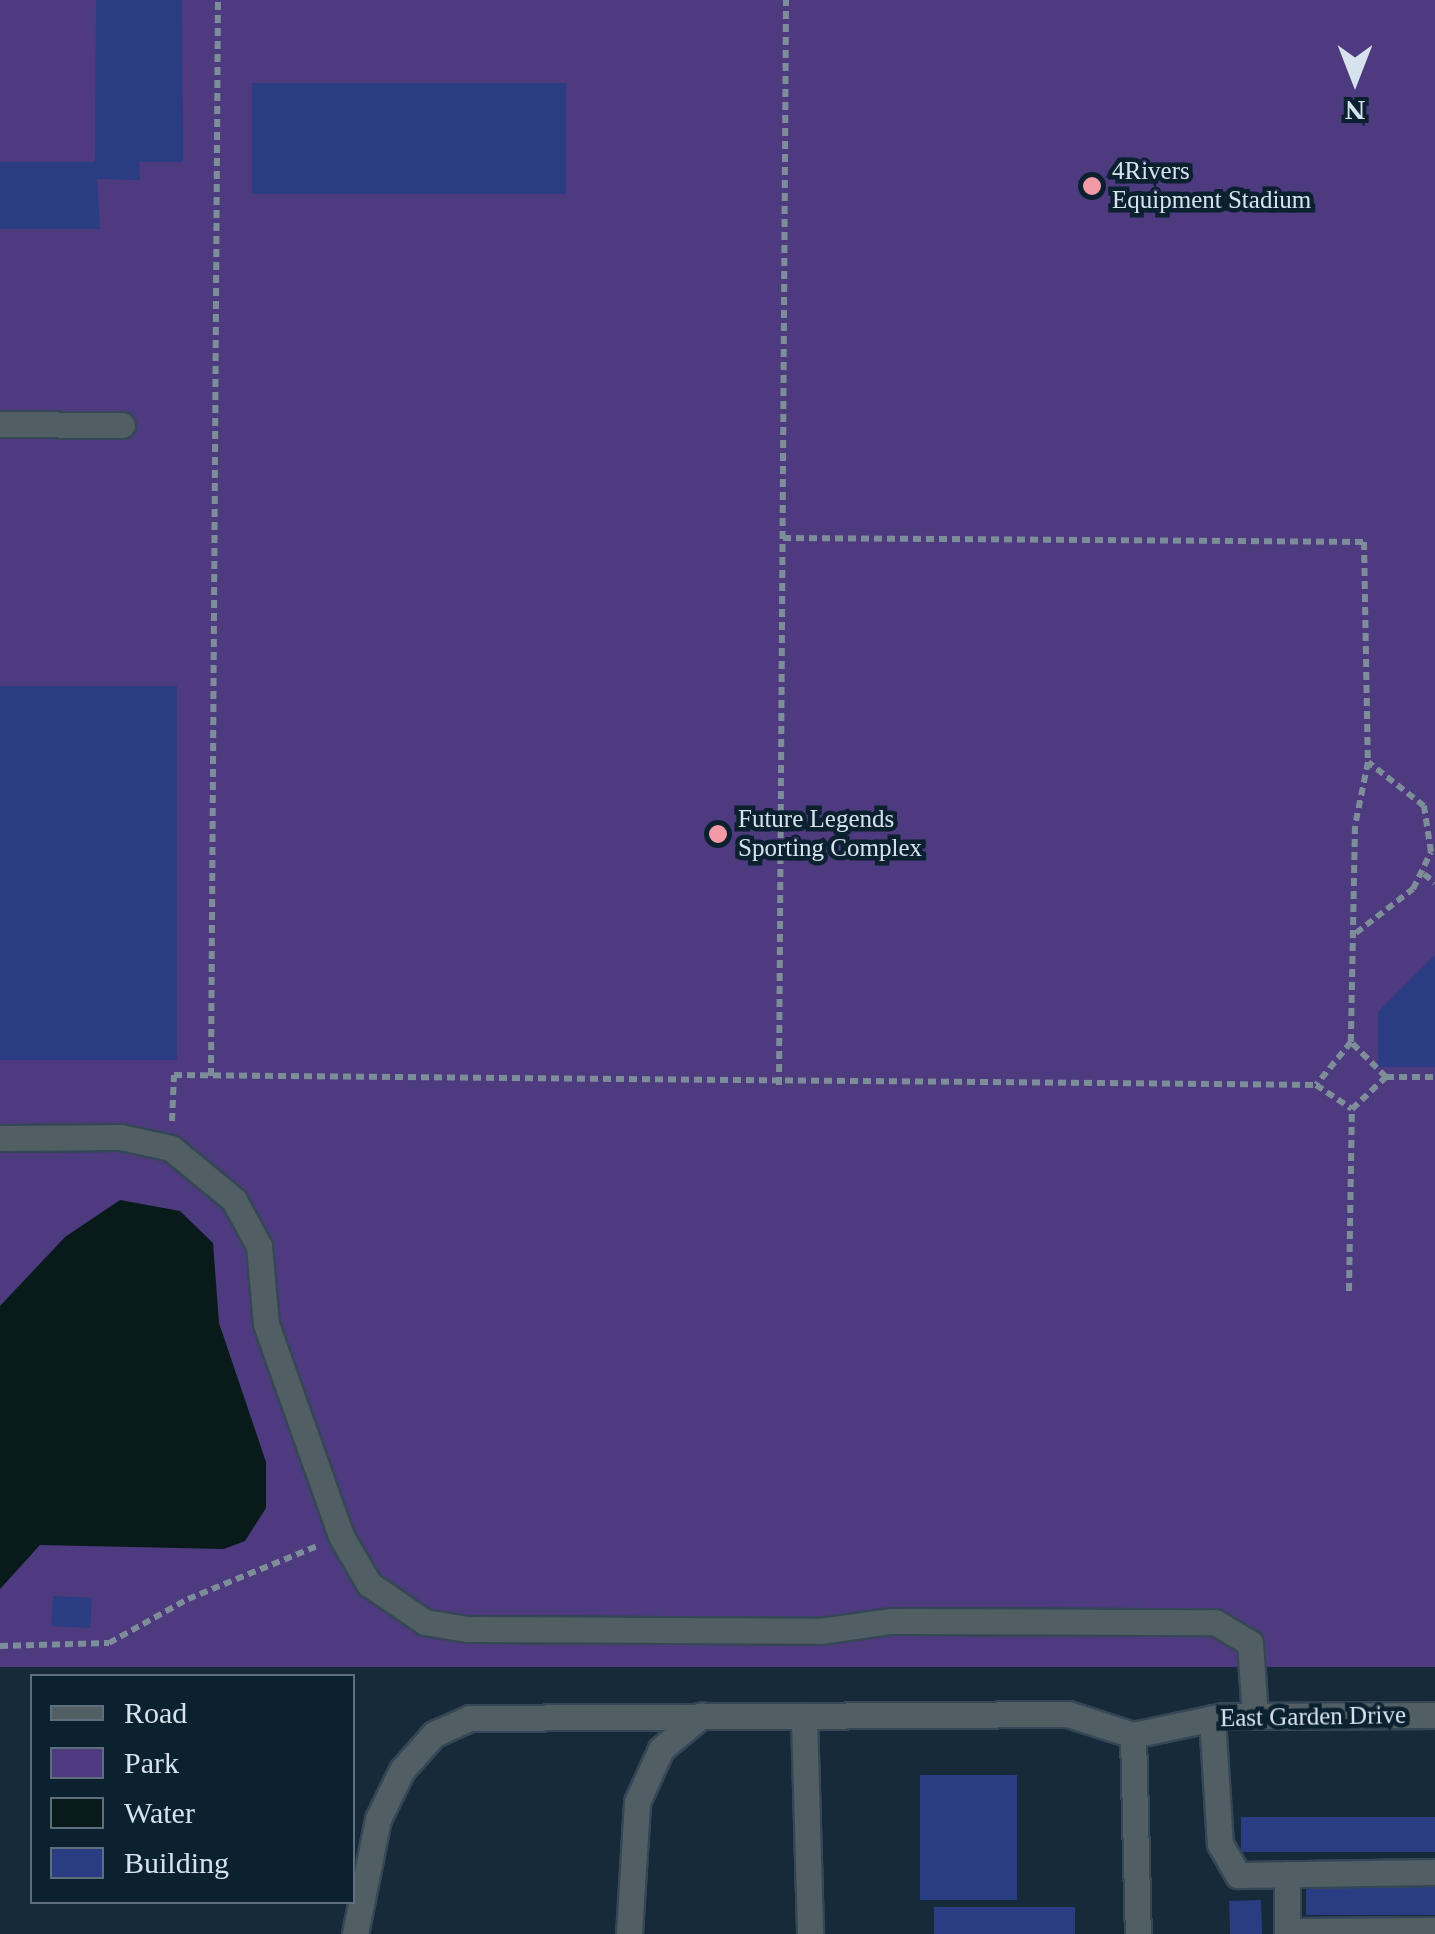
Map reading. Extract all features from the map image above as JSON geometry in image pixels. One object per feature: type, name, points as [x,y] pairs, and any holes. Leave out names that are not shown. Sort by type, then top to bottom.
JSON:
[{"type":"street","points":[[0,424],[122,425]]},
{"type":"street","points":[[0,1138],[121,1137],[171,1148],[211,1176],[251,1222],[266,1324],[341,1536],[369,1584],[396,1606],[467,1630],[1215,1622],[1250,1642],[1255,1716]]},
{"type":"street","points":[[355,1934],[378,1819],[402,1770],[434,1734],[512,1712],[1068,1714],[1133,1735],[1138,1934]]},
{"type":"street","points":[[630,1934],[637,1802],[661,1749],[702,1714]]},
{"type":"street","name":"East Garden Drive","points":[[1133,1735],[1212,1718],[1435,1715]]},
{"type":"street","points":[[804,1716],[810,1934]]},
{"type":"street","points":[[1212,1718],[1220,1844],[1238,1875],[1435,1872]]},
{"type":"street","points":[[1287,1874],[1287,1932],[1435,1930]]},
{"type":"path","points":[[211,1076],[218,0]]},
{"type":"path","points":[[779,1085],[786,0]]},
{"type":"path","points":[[782,538],[1364,542],[1368,762],[1355,826],[1352,1042],[1316,1085]]},
{"type":"path","points":[[1355,933],[1424,874],[1432,829],[1424,806],[1368,762]]},
{"type":"path","points":[[1424,874],[1435,883]]},
{"type":"path","points":[[1352,1042],[1386,1076]]},
{"type":"path","points":[[171,1148],[174,1075],[779,1085],[1316,1085],[1352,1109]]},
{"type":"path","points":[[1348,1291],[1352,1109],[1386,1076],[1435,1076]]},
{"type":"path","points":[[0,1646],[110,1643],[188,1599],[341,1536]]},
{"type":"green space","name":"Future Legends Sporting Complex","points":[[0,0],[1435,0],[1435,1667],[0,1667]]},
{"type":"water","points":[[120,1200],[180,1211],[213,1243],[219,1323],[266,1462],[266,1508],[245,1541],[224,1549],[40,1545],[0,1589],[0,1306],[65,1237]]},
{"type":"building","points":[[96,0],[182,0],[183,162],[139,162],[140,180],[97,179],[100,229],[0,229],[0,162],[95,162]]},
{"type":"building","points":[[252,83],[566,83],[566,194],[252,194]]},
{"type":"building","points":[[0,686],[177,686],[177,1060],[0,1060]]},
{"type":"building","points":[[1435,955],[1435,1067],[1378,1067],[1378,1012]]},
{"type":"building","points":[[53,1596],[92,1598],[90,1628],[51,1626]]},
{"type":"building","points":[[920,1775],[1017,1775],[1017,1900],[920,1900]]},
{"type":"building","points":[[1241,1817],[1435,1817],[1435,1852],[1241,1852]]},
{"type":"building","points":[[1306,1884],[1435,1884],[1435,1915],[1306,1915]]},
{"type":"building","points":[[1261,1900],[1262,1934],[1230,1934],[1229,1901]]},
{"type":"building","points":[[934,1907],[1075,1907],[1075,1934],[934,1934]]},
{"type":"place","name":"4Rivers Equipment Stadium","points":[[1092,186]]},
{"type":"place","name":"Future Legends Sporting Complex","points":[[718,834]]}]
